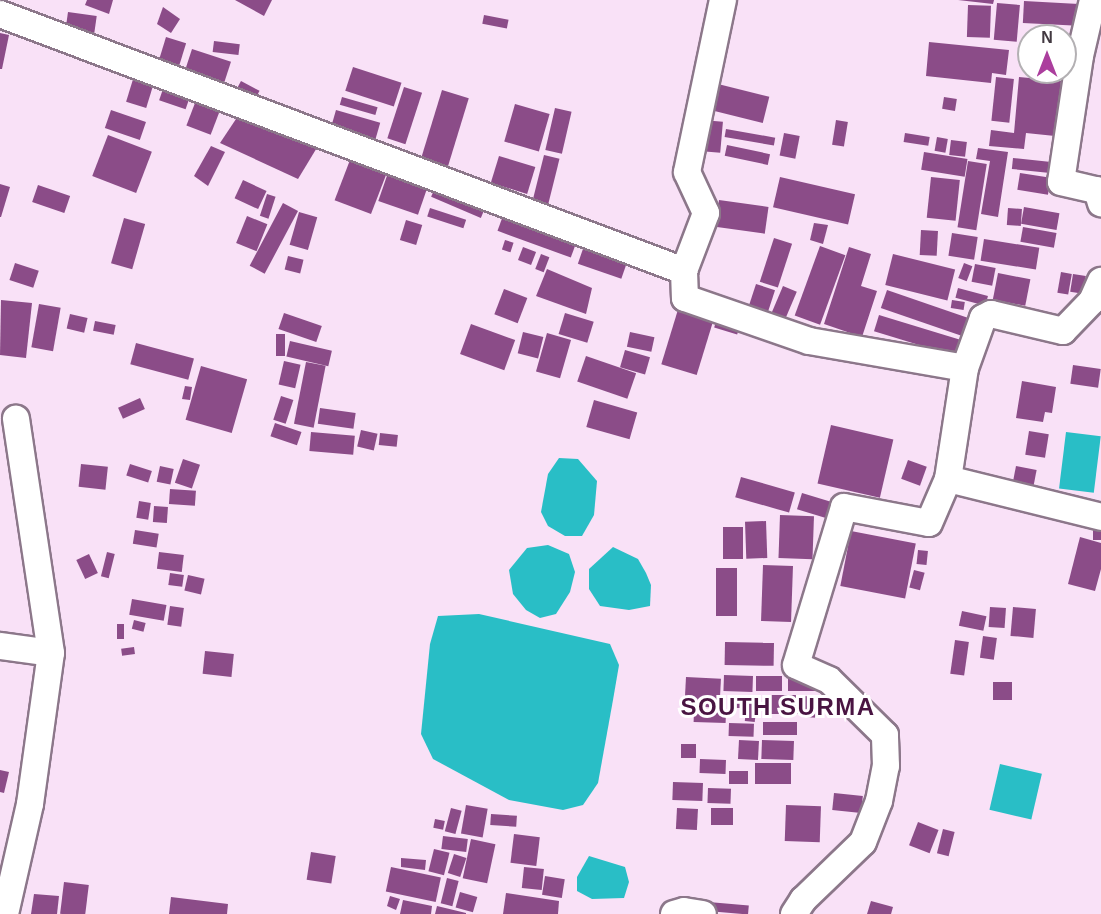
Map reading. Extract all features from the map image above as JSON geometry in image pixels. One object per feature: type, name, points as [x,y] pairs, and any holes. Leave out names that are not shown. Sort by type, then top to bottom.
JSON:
[{"type":"street","points":[[723,0],[687,172],[706,213],[684,271],[685,298],[809,341],[965,368]]},
{"type":"street","points":[[1093,0],[1080,56],[1061,182],[1097,190],[1101,203]]},
{"type":"street","points":[[0,14],[684,271]]},
{"type":"street","points":[[794,914],[802,900],[863,842],[879,801],[886,766],[885,735],[829,680],[796,665],[844,507],[929,523],[948,479],[965,368],[986,315],[1063,331],[1092,302],[1101,281]]},
{"type":"street","points":[[5,914],[30,804],[51,653],[16,418]]},
{"type":"street","points":[[948,479],[1101,517]]},
{"type":"street","points":[[0,646],[51,653]]},
{"type":"street","points":[[674,914],[684,911],[704,914]]},
{"type":"water","points":[[1066,432],[1101,436],[1094,493],[1059,489]]},
{"type":"water","points":[[559,458],[578,459],[597,481],[594,515],[582,536],[565,536],[548,526],[541,512],[548,474]]},
{"type":"water","points":[[548,545],[569,554],[575,572],[570,592],[556,614],[540,618],[526,610],[513,594],[509,570],[527,548]]},
{"type":"water","points":[[613,547],[638,559],[651,585],[650,606],[629,610],[600,606],[589,589],[589,569]]},
{"type":"water","points":[[479,614],[610,644],[619,665],[598,783],[583,805],[563,810],[509,800],[433,759],[421,734],[430,644],[438,616]]},
{"type":"water","points":[[1000,764],[1042,774],[1031,819],[989,810]]},
{"type":"water","points":[[589,856],[625,867],[629,882],[624,898],[592,899],[577,891],[577,877]]},
{"type":"building","points":[[87,0],[113,0],[109,14],[85,5]]},
{"type":"building","points":[[235,0],[272,0],[264,16]]},
{"type":"building","points":[[958,0],[994,0],[993,4]]},
{"type":"building","points":[[1024,1],[1079,4],[1078,26],[1077,24],[1023,23]]},
{"type":"building","points":[[997,3],[1020,5],[1017,42],[994,40]]},
{"type":"building","points":[[968,5],[991,6],[990,38],[967,37]]},
{"type":"building","points":[[163,7],[180,19],[171,33],[157,24]]},
{"type":"building","points":[[68,12],[97,16],[94,34],[65,30]]},
{"type":"building","points":[[484,15],[509,20],[507,29],[482,24]]},
{"type":"building","points":[[0,33],[9,35],[2,69],[0,69]]},
{"type":"building","points":[[166,37],[186,43],[177,73],[157,67]]},
{"type":"building","points":[[214,41],[240,44],[238,55],[213,52]]},
{"type":"building","points":[[929,42],[1009,50],[1006,75],[992,73],[991,83],[926,76]]},
{"type":"building","points":[[192,49],[231,62],[222,90],[183,78]]},
{"type":"building","points":[[353,67],[402,83],[394,107],[345,91]]},
{"type":"building","points":[[134,76],[154,82],[146,108],[126,102]]},
{"type":"building","points":[[996,77],[1014,79],[1009,123],[991,121]]},
{"type":"building","points":[[241,81],[260,91],[252,104],[234,94]]},
{"type":"building","points":[[714,83],[769,97],[763,123],[707,109]]},
{"type":"building","points":[[1018,84],[1061,84],[1055,136],[1026,133],[1024,149],[989,146],[991,130],[1014,133]]},
{"type":"building","points":[[164,86],[190,95],[186,109],[159,100]]},
{"type":"building","points":[[404,87],[422,93],[405,144],[387,138]]},
{"type":"building","points":[[442,90],[469,98],[447,170],[420,162]]},
{"type":"building","points":[[342,97],[378,107],[375,115],[340,105]]},
{"type":"building","points":[[944,97],[957,99],[955,111],[942,109]]},
{"type":"building","points":[[195,103],[219,112],[211,135],[186,125]]},
{"type":"building","points":[[515,104],[550,114],[539,151],[504,141]]},
{"type":"building","points":[[555,108],[572,112],[562,154],[545,150]]},
{"type":"building","points":[[111,110],[146,122],[140,140],[105,128]]},
{"type":"building","points":[[336,110],[380,123],[374,146],[329,133]]},
{"type":"building","points":[[240,113],[321,141],[298,179],[220,143]]},
{"type":"building","points":[[702,120],[723,122],[720,153],[699,151]]},
{"type":"building","points":[[836,120],[848,122],[844,147],[832,145]]},
{"type":"building","points":[[726,129],[775,138],[774,146],[725,137]]},
{"type":"building","points":[[784,133],[800,136],[795,159],[780,156]]},
{"type":"building","points":[[905,133],[930,137],[928,146],[904,142]]},
{"type":"building","points":[[108,135],[152,152],[136,193],[92,176]]},
{"type":"building","points":[[937,137],[948,139],[945,153],[935,151]]},
{"type":"building","points":[[951,140],[967,142],[965,157],[949,155]]},
{"type":"building","points":[[727,145],[770,154],[768,165],[725,156]]},
{"type":"building","points":[[211,146],[225,152],[208,186],[194,176]]},
{"type":"building","points":[[978,148],[1008,152],[998,217],[981,214],[990,161],[976,159]]},
{"type":"building","points":[[924,152],[967,159],[965,177],[921,170]]},
{"type":"building","points":[[544,155],[560,159],[546,212],[531,208]]},
{"type":"building","points":[[499,156],[535,167],[527,194],[491,183]]},
{"type":"building","points":[[1013,158],[1049,162],[1048,173],[1012,169]]},
{"type":"building","points":[[350,160],[386,174],[371,214],[335,200]]},
{"type":"building","points":[[968,161],[987,164],[976,230],[958,227]]},
{"type":"building","points":[[390,167],[430,181],[418,215],[378,201]]},
{"type":"building","points":[[1020,173],[1051,178],[1048,195],[1017,190]]},
{"type":"building","points":[[780,177],[855,194],[848,225],[773,207]]},
{"type":"building","points":[[931,177],[960,180],[956,221],[927,218]]},
{"type":"building","points":[[243,180],[267,191],[258,209],[235,198]]},
{"type":"building","points":[[437,183],[487,204],[481,218],[431,197]]},
{"type":"building","points":[[0,184],[10,187],[1,217],[0,217]]},
{"type":"building","points":[[38,185],[70,196],[64,213],[32,202]]},
{"type":"building","points":[[267,194],[276,197],[268,219],[260,216]]},
{"type":"building","points":[[719,200],[769,207],[765,234],[715,227]]},
{"type":"building","points":[[283,203],[298,211],[265,274],[250,266]]},
{"type":"building","points":[[1024,207],[1059,213],[1057,230],[1021,224]]},
{"type":"building","points":[[430,208],[466,220],[463,228],[427,217]]},
{"type":"building","points":[[1008,208],[1022,209],[1021,226],[1007,225]]},
{"type":"building","points":[[299,212],[317,217],[308,250],[290,245]]},
{"type":"building","points":[[504,213],[577,240],[571,258],[498,231]]},
{"type":"building","points":[[247,216],[267,224],[257,251],[236,243]]},
{"type":"building","points":[[124,218],[145,224],[132,269],[111,263]]},
{"type":"building","points":[[406,220],[422,225],[416,245],[400,240]]},
{"type":"building","points":[[814,223],[828,225],[823,244],[810,240]]},
{"type":"building","points":[[1023,227],[1056,233],[1054,248],[1020,242]]},
{"type":"building","points":[[921,230],[938,231],[937,256],[920,255]]},
{"type":"building","points":[[952,233],[978,237],[974,260],[948,256]]},
{"type":"building","points":[[774,238],[792,244],[778,288],[760,282]]},
{"type":"building","points":[[984,239],[1039,248],[1036,269],[981,261]]},
{"type":"building","points":[[505,240],[514,243],[510,252],[502,250]]},
{"type":"building","points":[[585,243],[628,258],[621,279],[578,264]]},
{"type":"building","points":[[820,246],[845,255],[820,325],[795,316]]},
{"type":"building","points":[[523,247],[536,252],[531,265],[518,260]]},
{"type":"building","points":[[849,247],[871,254],[861,286],[877,291],[862,337],[824,324]]},
{"type":"building","points":[[541,254],[549,257],[544,272],[535,269]]},
{"type":"building","points":[[893,254],[955,269],[947,301],[885,285]]},
{"type":"building","points":[[288,256],[304,260],[300,273],[285,270]]},
{"type":"building","points":[[15,263],[39,271],[33,288],[9,280]]},
{"type":"building","points":[[964,263],[972,266],[967,281],[958,278]]},
{"type":"building","points":[[975,264],[996,268],[992,286],[972,282]]},
{"type":"building","points":[[547,269],[592,288],[586,314],[536,296]]},
{"type":"building","points":[[1061,272],[1072,274],[1068,295],[1057,293]]},
{"type":"building","points":[[998,273],[1030,279],[1025,306],[993,300]]},
{"type":"building","points":[[1073,274],[1086,276],[1083,294],[1070,292]]},
{"type":"building","points":[[756,284],[775,290],[768,312],[749,306]]},
{"type":"building","points":[[783,286],[797,292],[785,319],[772,313]]},
{"type":"building","points":[[958,288],[988,296],[985,306],[955,298]]},
{"type":"building","points":[[504,289],[527,298],[518,323],[494,314]]},
{"type":"building","points":[[887,290],[968,318],[962,336],[881,308]]},
{"type":"building","points":[[1,300],[32,303],[26,358],[0,355]]},
{"type":"building","points":[[952,300],[965,302],[964,310],[951,308]]},
{"type":"building","points":[[680,303],[715,314],[697,375],[661,364]]},
{"type":"building","points":[[39,304],[61,308],[53,351],[31,347]]},
{"type":"building","points":[[284,313],[322,326],[316,342],[278,329]]},
{"type":"building","points":[[565,313],[594,322],[587,343],[559,334]]},
{"type":"building","points":[[70,314],[88,318],[84,333],[67,329]]},
{"type":"building","points":[[718,315],[741,322],[737,334],[714,327]]},
{"type":"building","points":[[879,315],[959,340],[954,356],[874,331]]},
{"type":"building","points":[[95,321],[116,325],[114,335],[93,331]]},
{"type":"building","points":[[471,324],[515,340],[504,370],[460,354]]},
{"type":"building","points":[[523,332],[543,337],[538,358],[518,353]]},
{"type":"building","points":[[630,332],[654,337],[651,352],[627,347]]},
{"type":"building","points":[[547,333],[571,340],[560,378],[536,371]]},
{"type":"building","points":[[276,334],[285,334],[285,356],[276,356]]},
{"type":"building","points":[[290,341],[332,351],[328,366],[286,357]]},
{"type":"building","points":[[136,343],[194,359],[188,380],[130,364]]},
{"type":"building","points":[[625,350],[650,357],[645,374],[620,367]]},
{"type":"building","points":[[586,356],[636,373],[627,399],[577,382]]},
{"type":"building","points":[[284,361],[301,365],[295,388],[279,384]]},
{"type":"building","points":[[306,362],[326,366],[314,428],[294,424]]},
{"type":"building","points":[[1073,365],[1101,369],[1098,388],[1070,384]]},
{"type":"building","points":[[201,366],[247,379],[232,433],[186,420]]},
{"type":"building","points":[[1022,381],[1056,387],[1052,413],[1045,412],[1043,422],[1016,418]]},
{"type":"building","points":[[185,386],[192,387],[190,400],[182,399]]},
{"type":"building","points":[[281,396],[293,400],[286,424],[273,420]]},
{"type":"building","points":[[140,398],[145,409],[123,419],[118,408]]},
{"type":"building","points":[[594,400],[637,412],[630,439],[586,427]]},
{"type":"building","points":[[320,408],[356,413],[353,429],[318,424]]},
{"type":"building","points":[[275,423],[301,432],[297,445],[270,436]]},
{"type":"building","points":[[831,425],[893,439],[880,498],[818,483]]},
{"type":"building","points":[[361,430],[378,434],[374,450],[357,447]]},
{"type":"building","points":[[1029,431],[1049,434],[1045,458],[1025,455]]},
{"type":"building","points":[[311,432],[355,436],[353,455],[309,451]]},
{"type":"building","points":[[380,433],[398,435],[397,447],[379,445]]},
{"type":"building","points":[[183,459],[200,465],[192,488],[175,483]]},
{"type":"building","points":[[908,460],[927,467],[920,486],[901,479]]},
{"type":"building","points":[[81,464],[108,467],[105,490],[79,487]]},
{"type":"building","points":[[130,464],[152,471],[148,483],[126,475]]},
{"type":"building","points":[[160,466],[174,469],[170,485],[157,482]]},
{"type":"building","points":[[1016,466],[1037,470],[1033,490],[1012,486]]},
{"type":"building","points":[[741,477],[795,492],[789,513],[735,497]]},
{"type":"building","points":[[170,489],[196,491],[195,506],[169,504]]},
{"type":"building","points":[[802,493],[837,504],[832,520],[797,509]]},
{"type":"building","points":[[139,501],[151,503],[148,520],[136,518]]},
{"type":"building","points":[[154,506],[168,507],[167,523],[153,522]]},
{"type":"building","points":[[780,515],[814,516],[812,559],[778,558]]},
{"type":"building","points":[[766,521],[767,558],[746,559],[745,522]]},
{"type":"building","points":[[723,527],[743,527],[743,559],[723,559]]},
{"type":"building","points":[[1093,529],[1101,529],[1101,540],[1093,540]]},
{"type":"building","points":[[135,530],[159,534],[157,548],[133,544]]},
{"type":"building","points":[[851,531],[916,544],[905,599],[840,586]]},
{"type":"building","points":[[1080,537],[1101,543],[1101,569],[1095,591],[1068,584]]},
{"type":"building","points":[[918,550],[928,551],[926,565],[917,564]]},
{"type":"building","points":[[107,552],[115,554],[109,578],[101,576]]},
{"type":"building","points":[[159,552],[184,555],[182,572],[157,569]]},
{"type":"building","points":[[89,554],[98,573],[85,579],[76,560]]},
{"type":"building","points":[[763,565],[793,566],[791,622],[761,621]]},
{"type":"building","points":[[716,568],[737,568],[737,616],[716,616]]},
{"type":"building","points":[[914,570],[925,573],[920,590],[909,587]]},
{"type":"building","points":[[170,573],[184,575],[182,587],[168,585]]},
{"type":"building","points":[[188,575],[205,579],[201,594],[184,591]]},
{"type":"building","points":[[132,599],[166,605],[164,621],[129,615]]},
{"type":"building","points":[[170,606],[184,608],[181,627],[167,625]]},
{"type":"building","points":[[990,607],[1006,608],[1005,628],[989,627]]},
{"type":"building","points":[[1013,607],[1036,609],[1033,638],[1010,636]]},
{"type":"building","points":[[962,611],[986,616],[983,631],[959,626]]},
{"type":"building","points":[[134,620],[146,623],[143,632],[132,629]]},
{"type":"building","points":[[117,624],[124,624],[124,639],[117,639]]},
{"type":"building","points":[[983,636],[997,638],[994,660],[980,658]]},
{"type":"building","points":[[955,640],[969,642],[964,676],[950,674]]},
{"type":"building","points":[[725,642],[774,643],[774,666],[725,665]]},
{"type":"building","points":[[134,647],[135,654],[122,656],[121,649]]},
{"type":"building","points":[[205,651],[234,654],[231,677],[203,674]]},
{"type":"building","points":[[788,672],[826,691],[788,691]]},
{"type":"building","points":[[724,675],[753,676],[752,692],[723,691]]},
{"type":"building","points":[[756,676],[782,676],[782,691],[756,691]]},
{"type":"building","points":[[686,677],[721,679],[719,708],[684,706]]},
{"type":"building","points":[[993,682],[1012,682],[1012,700],[993,700]]},
{"type":"building","points":[[766,695],[800,695],[800,714],[766,714]]},
{"type":"building","points":[[803,696],[823,697],[822,718],[802,717]]},
{"type":"building","points":[[728,699],[743,699],[743,708],[728,708]]},
{"type":"building","points":[[747,700],[757,701],[755,722],[745,721]]},
{"type":"building","points":[[694,711],[726,712],[726,723],[694,722]]},
{"type":"building","points":[[763,722],[797,722],[797,735],[763,735]]},
{"type":"building","points":[[729,723],[754,724],[754,737],[729,736]]},
{"type":"building","points":[[739,740],[759,741],[758,760],[738,759]]},
{"type":"building","points":[[762,740],[794,741],[793,760],[761,759]]},
{"type":"building","points":[[681,744],[696,744],[696,758],[681,758]]},
{"type":"building","points":[[700,759],[726,760],[725,774],[700,773]]},
{"type":"building","points":[[755,763],[791,763],[791,784],[755,784]]},
{"type":"building","points":[[0,770],[9,772],[4,793],[0,792]]},
{"type":"building","points":[[729,771],[748,771],[748,784],[729,784]]},
{"type":"building","points":[[673,782],[703,783],[702,801],[672,800]]},
{"type":"building","points":[[708,788],[731,789],[730,804],[707,803]]},
{"type":"building","points":[[834,793],[863,796],[861,813],[832,810]]},
{"type":"building","points":[[466,805],[488,809],[483,837],[461,834]]},
{"type":"building","points":[[786,805],[821,806],[820,842],[785,841]]},
{"type":"building","points":[[451,808],[462,811],[455,834],[445,831]]},
{"type":"building","points":[[677,808],[698,809],[697,830],[676,829]]},
{"type":"building","points":[[711,808],[733,808],[733,825],[711,825]]},
{"type":"building","points":[[491,814],[517,816],[516,827],[490,825]]},
{"type":"building","points":[[435,819],[445,821],[443,830],[433,828]]},
{"type":"building","points":[[918,822],[939,830],[930,853],[909,845]]},
{"type":"building","points":[[943,829],[955,832],[949,856],[937,853]]},
{"type":"building","points":[[514,834],[540,837],[536,866],[510,863]]},
{"type":"building","points":[[443,836],[468,839],[466,852],[441,849]]},
{"type":"building","points":[[471,839],[495,844],[487,883],[463,878]]},
{"type":"building","points":[[434,849],[450,853],[444,875],[428,871]]},
{"type":"building","points":[[311,852],[336,856],[331,884],[307,880]]},
{"type":"building","points":[[454,854],[466,858],[460,877],[448,873]]},
{"type":"building","points":[[401,858],[426,860],[425,870],[401,867]]},
{"type":"building","points":[[391,867],[441,878],[436,902],[386,891]]},
{"type":"building","points":[[524,867],[544,869],[542,890],[522,888]]},
{"type":"building","points":[[545,876],[565,879],[562,898],[542,895]]},
{"type":"building","points":[[447,878],[459,881],[452,906],[441,903]]},
{"type":"building","points":[[64,882],[89,885],[85,914],[60,914]]},
{"type":"building","points":[[460,892],[477,897],[473,912],[456,907]]},
{"type":"building","points":[[506,893],[559,901],[558,914],[503,914]]},
{"type":"building","points":[[34,894],[59,896],[57,914],[31,914]]},
{"type":"building","points":[[390,896],[400,899],[396,910],[387,906]]},
{"type":"building","points":[[171,897],[228,904],[227,914],[169,914]]},
{"type":"building","points":[[403,900],[432,906],[431,914],[400,914]]},
{"type":"building","points":[[697,901],[749,906],[748,914],[696,910]]},
{"type":"building","points":[[871,901],[893,907],[891,914],[867,914]]},
{"type":"building","points":[[437,906],[466,913],[466,914],[435,914]]},
{"type":"district","name":"SOUTH SURMA","points":[[778,707]]}]
